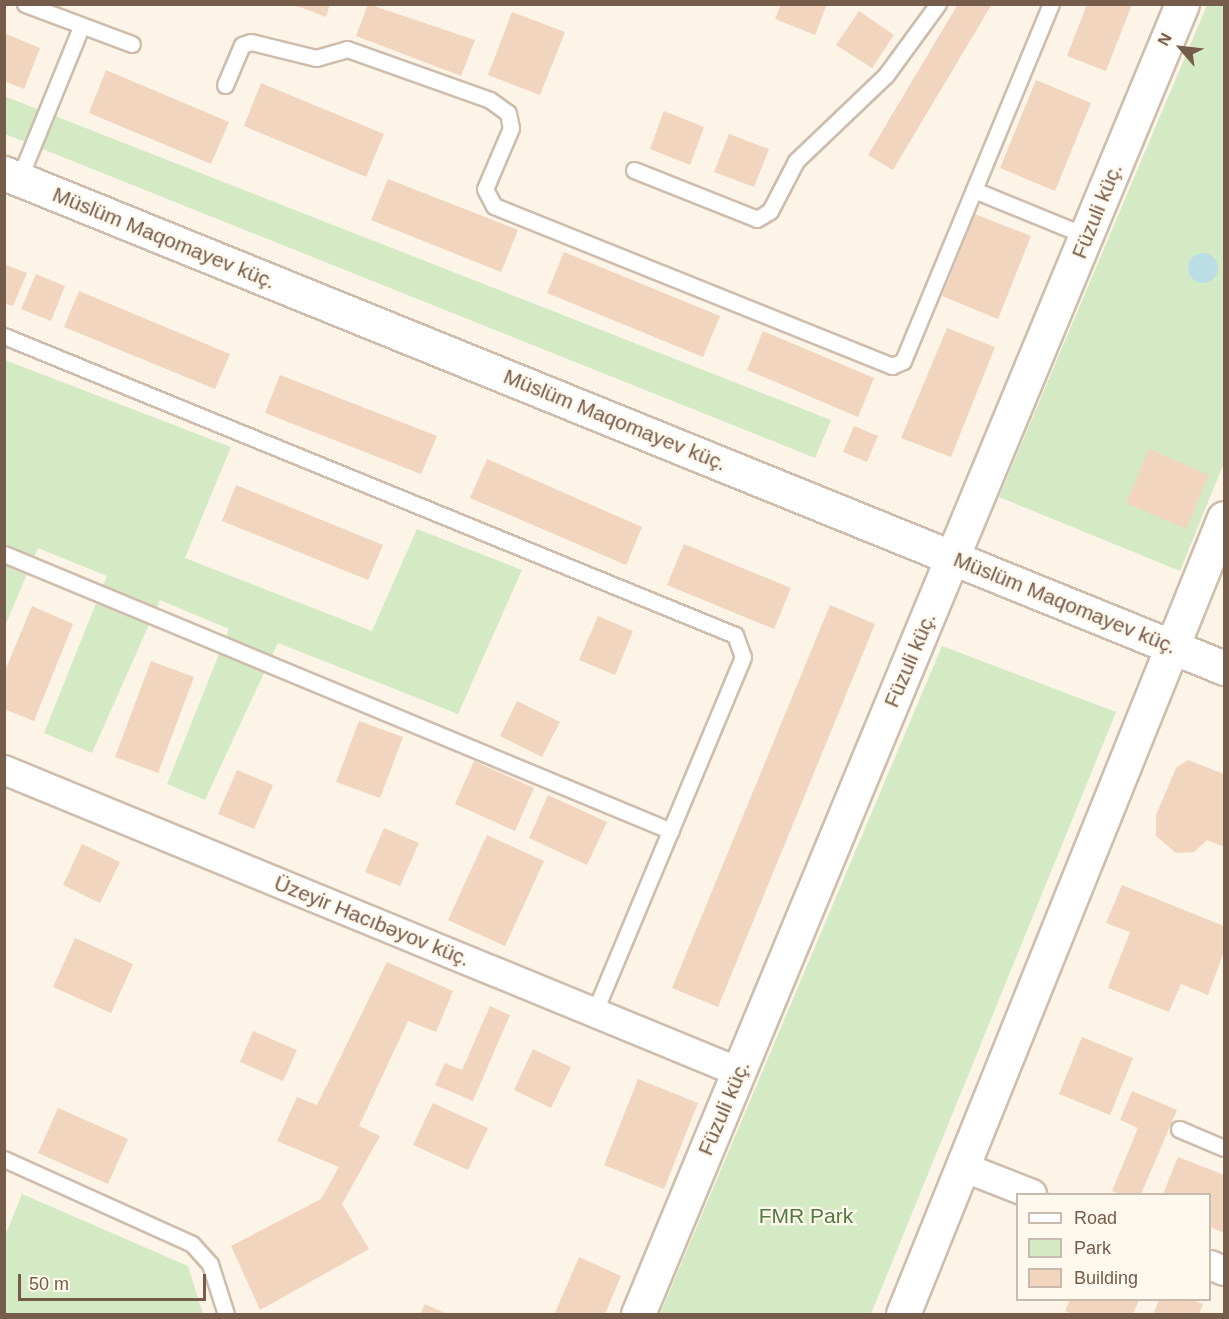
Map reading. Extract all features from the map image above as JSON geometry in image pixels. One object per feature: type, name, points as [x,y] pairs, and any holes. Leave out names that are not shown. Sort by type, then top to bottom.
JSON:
[{"type":"street","name":"Füzuli küç.","points":[[638,1314],[1182,4]]},
{"type":"street","name":"Müslüm Maqomayev küç.","points":[[12,176],[953,556],[1224,668]]},
{"type":"street","points":[[903,1314],[1170,646],[1224,518]]},
{"type":"street","name":"Üzeyir Hacıbəyov küç.","points":[[4,770],[739,1072]]},
{"type":"street","points":[[963,1167],[1029,1193]]},
{"type":"lane","points":[[25,4],[81,27],[132,44]]},
{"type":"lane","points":[[633,170],[757,219],[770,211],[796,161],[886,75],[938,4]]},
{"type":"lane","points":[[225,85],[242,45],[251,42],[316,58],[347,49],[490,100],[508,113],[511,128],[485,189],[494,206],[882,364],[903,361],[1051,4]]},
{"type":"lane","points":[[12,176],[81,27]]},
{"type":"lane","points":[[974,190],[1087,236]]},
{"type":"lane","points":[[4,336],[735,635],[743,657],[594,1013]]},
{"type":"lane","points":[[4,554],[670,831]]},
{"type":"lane","points":[[1179,1129],[1224,1148]]},
{"type":"lane","points":[[4,1159],[192,1244],[210,1264],[226,1314]]},
{"type":"green space","points":[[1207,5],[1224,5],[1224,463],[1180,571],[999,497]]},
{"type":"green space","points":[[4,96],[831,420],[815,458],[5,134]]},
{"type":"green space","points":[[5,360],[231,447],[185,558],[372,631],[417,529],[522,570],[458,714],[278,643],[205,800],[167,784],[229,629],[160,600],[92,753],[44,733],[107,576],[38,548],[5,626]]},
{"type":"green space","name":"FMR Park","points":[[942,646],[1116,712],[871,1314],[660,1314]]},
{"type":"green space","points":[[22,1194],[188,1266],[203,1314],[5,1314],[5,1236]]},
{"type":"water","points":[[1203,253],[1214,257],[1218,268],[1214,279],[1203,283],[1192,279],[1188,268],[1192,257]]},
{"type":"building","points":[[292,4],[330,4],[326,17]]},
{"type":"building","points":[[368,4],[475,40],[461,76],[356,36]]},
{"type":"building","points":[[781,4],[827,4],[815,35],[775,19]]},
{"type":"building","points":[[958,4],[992,4],[893,170],[868,155]]},
{"type":"building","points":[[1087,4],[1132,4],[1106,71],[1067,56]]},
{"type":"building","points":[[859,11],[894,35],[872,68],[836,45]]},
{"type":"building","points":[[512,12],[565,32],[540,95],[488,75]]},
{"type":"building","points":[[4,33],[40,48],[24,89],[4,81]]},
{"type":"building","points":[[106,70],[229,122],[211,164],[89,113]]},
{"type":"building","points":[[1036,80],[1091,103],[1055,191],[1000,168]]},
{"type":"building","points":[[261,83],[384,134],[366,177],[244,126]]},
{"type":"building","points":[[664,111],[704,127],[690,165],[650,149]]},
{"type":"building","points":[[729,134],[769,149],[754,187],[714,172]]},
{"type":"building","points":[[388,179],[518,230],[501,272],[371,220]]},
{"type":"building","points":[[975,214],[1031,236],[998,319],[942,296]]},
{"type":"building","points":[[564,252],[720,316],[703,357],[547,293]]},
{"type":"building","points":[[4,264],[27,273],[13,306],[4,303]]},
{"type":"building","points":[[36,274],[65,286],[51,321],[21,309]]},
{"type":"building","points":[[79,291],[230,354],[215,389],[64,327]]},
{"type":"building","points":[[947,328],[995,347],[951,457],[901,438]]},
{"type":"building","points":[[763,331],[874,378],[858,417],[747,370]]},
{"type":"building","points":[[280,375],[437,436],[421,474],[265,413]]},
{"type":"building","points":[[854,426],[878,436],[867,462],[843,452]]},
{"type":"building","points":[[1149,449],[1209,475],[1186,529],[1126,503]]},
{"type":"building","points":[[487,459],[642,527],[626,565],[470,498]]},
{"type":"building","points":[[236,485],[383,545],[368,580],[222,521]]},
{"type":"building","points":[[684,544],[791,588],[774,629],[667,585]]},
{"type":"building","points":[[830,605],[875,624],[718,1007],[672,988]]},
{"type":"building","points":[[32,606],[73,624],[34,721],[4,709],[4,673]]},
{"type":"building","points":[[598,616],[633,631],[615,675],[579,660]]},
{"type":"building","points":[[151,661],[194,677],[158,773],[115,757]]},
{"type":"building","points":[[517,701],[560,722],[542,757],[500,736]]},
{"type":"building","points":[[359,721],[403,737],[380,798],[336,782]]},
{"type":"building","points":[[1188,760],[1224,774],[1224,847],[1207,840],[1194,852],[1176,853],[1156,836],[1156,815],[1176,768]]},
{"type":"building","points":[[474,761],[534,788],[515,831],[455,804]]},
{"type":"building","points":[[237,770],[273,785],[254,829],[218,814]]},
{"type":"building","points":[[548,795],[607,822],[587,865],[529,838]]},
{"type":"building","points":[[384,828],[419,843],[400,886],[365,872]]},
{"type":"building","points":[[487,835],[544,861],[505,946],[448,920]]},
{"type":"building","points":[[82,844],[120,862],[100,903],[63,885]]},
{"type":"building","points":[[1122,885],[1224,926],[1224,952],[1208,995],[1181,984],[1169,1012],[1108,988],[1130,932],[1106,923]]},
{"type":"building","points":[[75,938],[133,964],[111,1013],[53,987]]},
{"type":"building","points":[[387,962],[453,991],[436,1032],[408,1021],[359,1126],[380,1136],[342,1204],[369,1249],[260,1310],[231,1246],[321,1199],[339,1167],[277,1141],[297,1097],[317,1105]]},
{"type":"building","points":[[490,1006],[510,1015],[473,1101],[435,1085],[445,1063],[462,1070]]},
{"type":"building","points":[[253,1031],[297,1050],[283,1081],[240,1062]]},
{"type":"building","points":[[1082,1037],[1133,1058],[1110,1115],[1059,1094]]},
{"type":"building","points":[[533,1049],[571,1067],[551,1108],[514,1090]]},
{"type":"building","points":[[638,1079],[698,1103],[664,1189],[604,1165]]},
{"type":"building","points":[[1132,1091],[1177,1110],[1141,1193],[1112,1191],[1138,1128],[1120,1120]]},
{"type":"building","points":[[433,1103],[488,1128],[468,1170],[413,1145]]},
{"type":"building","points":[[58,1108],[128,1139],[108,1184],[38,1153]]},
{"type":"building","points":[[1178,1157],[1224,1175],[1224,1233],[1211,1227],[1211,1193],[1163,1193]]},
{"type":"building","points":[[579,1257],[621,1276],[605,1314],[555,1313]]},
{"type":"building","points":[[1070,1301],[1139,1301],[1133,1314],[1073,1314],[1065,1311]]},
{"type":"building","points":[[1159,1301],[1195,1301],[1203,1304],[1199,1314],[1153,1314]]},
{"type":"building","points":[[425,1304],[447,1314],[420,1314]]}]
